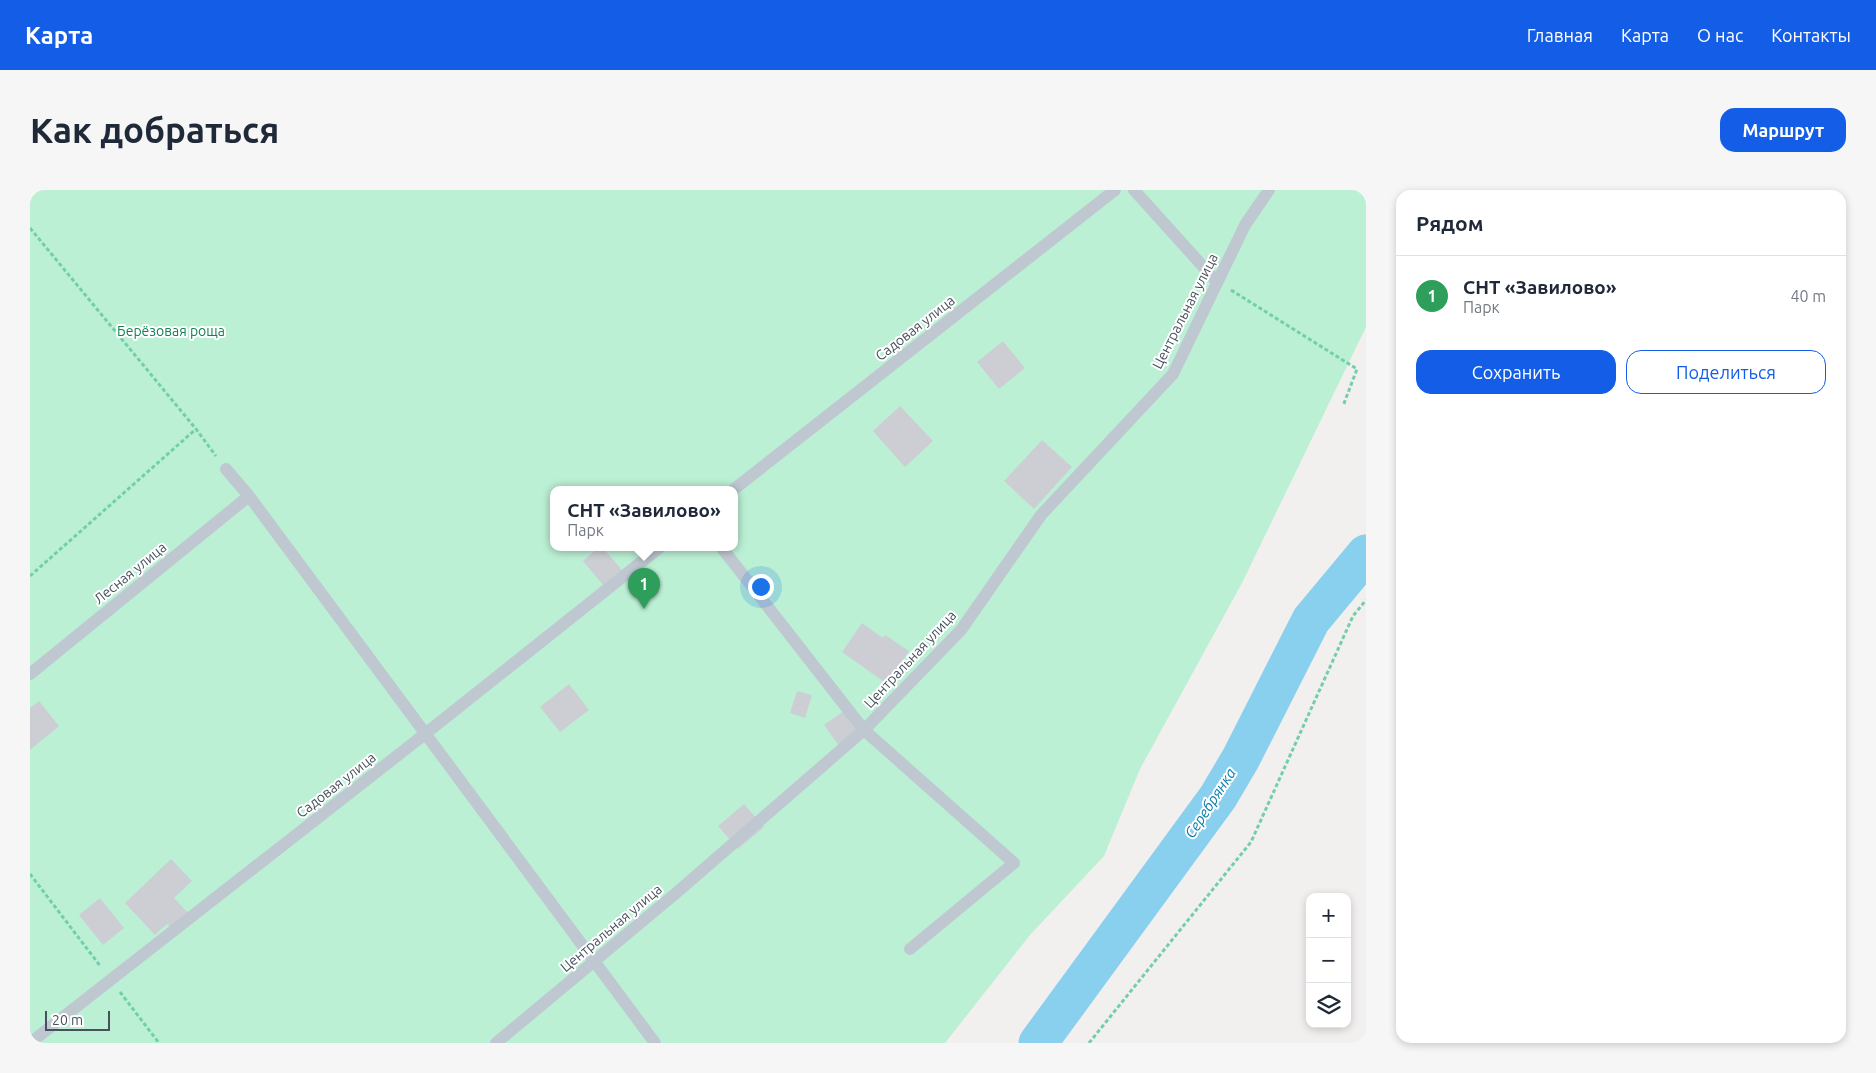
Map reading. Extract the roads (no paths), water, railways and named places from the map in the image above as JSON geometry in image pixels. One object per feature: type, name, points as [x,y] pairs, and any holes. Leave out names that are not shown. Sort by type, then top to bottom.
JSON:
[{"type":"lane","name":"Садовая улица","points":[[738,486],[1115,190]]},
{"type":"lane","points":[[1134,190],[1218,282]]},
{"type":"lane","name":"Центральная улица","points":[[496,1043],[595,962],[864,730],[961,630],[1040,514],[1173,374],[1245,225],[1268,190]]},
{"type":"lane","points":[[226,469],[249,496],[655,1043]]},
{"type":"lane","name":"Лесная улица","points":[[30,674],[249,496]]},
{"type":"lane","name":"Садовая улица","points":[[30,1043],[655,551]]},
{"type":"lane","points":[[724,551],[864,730],[1014,862],[910,949]]},
{"type":"waterway","name":"Серебрянка","points":[[1038,1043],[1218,797],[1241,758],[1311,620],[1366,554]]},
{"type":"place","name":"СНТ «Завилово»","points":[[644,609]]},
{"type":"park label","name":"Берёзовая роща","points":[[171,331]]}]
